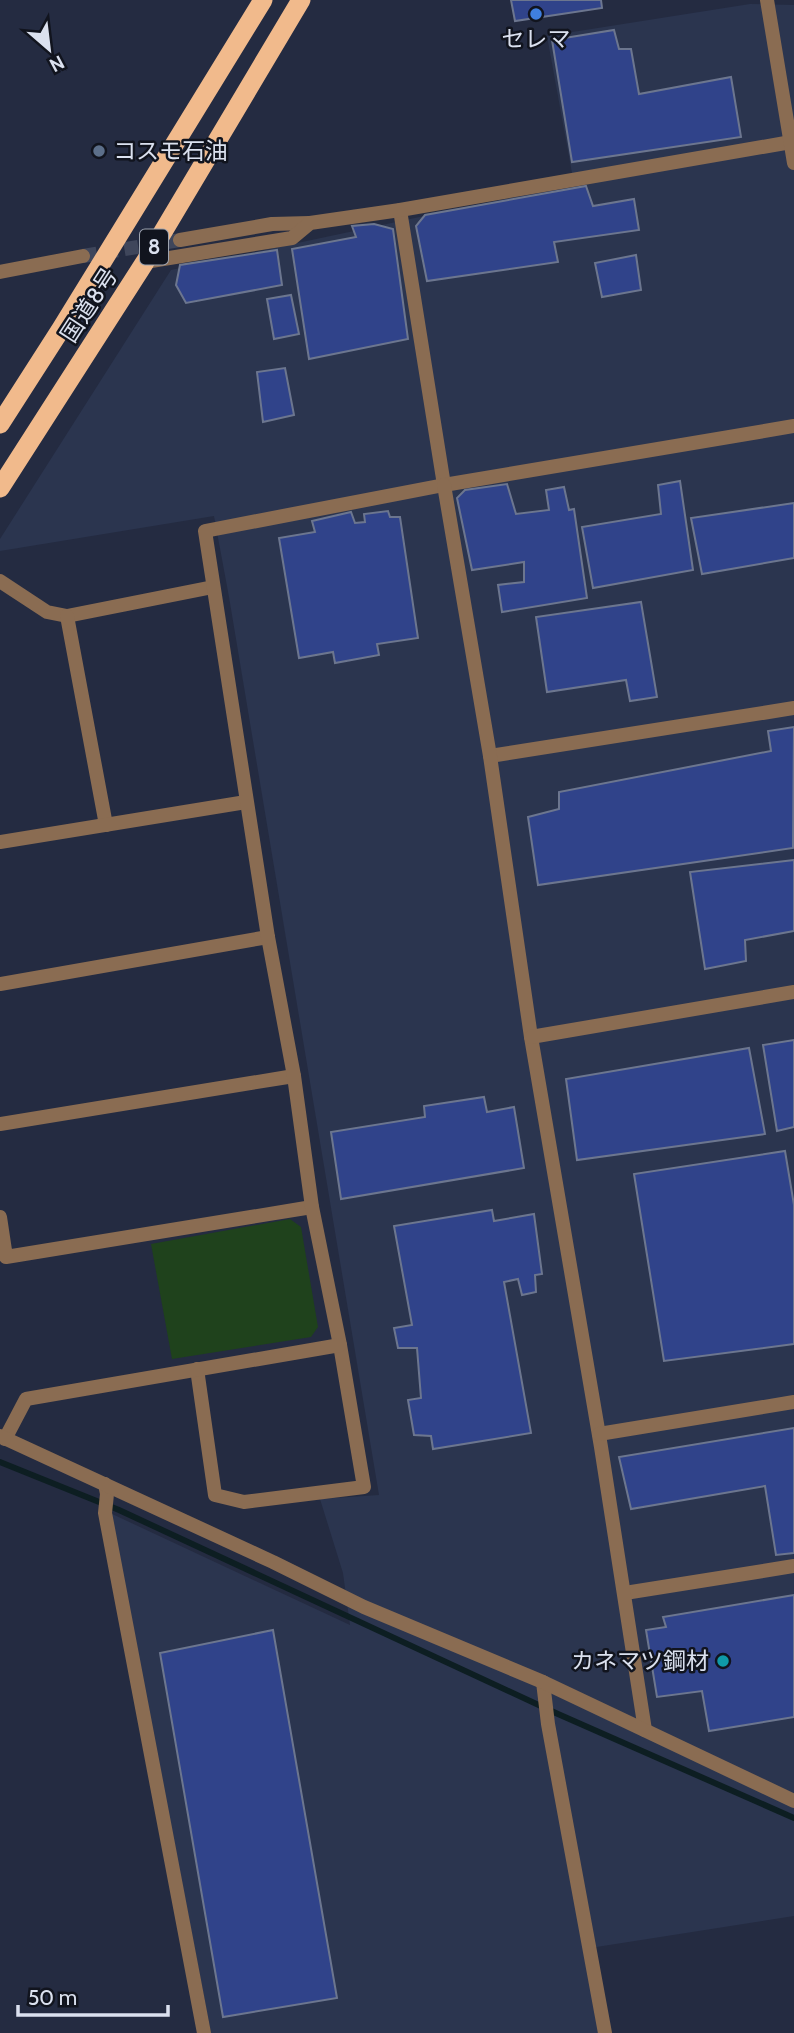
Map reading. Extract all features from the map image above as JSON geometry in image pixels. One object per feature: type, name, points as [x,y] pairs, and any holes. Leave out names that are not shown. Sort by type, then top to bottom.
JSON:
[{"type":"highway","name":"国道8号","points":[[0,424],[263,0]]},
{"type":"highway","name":"国道8号","points":[[0,488],[145,262],[300,0]]},
{"type":"street","points":[[767,0],[794,163]]},
{"type":"street","points":[[180,240],[272,224],[310,223],[400,210],[791,142]]},
{"type":"street","points":[[400,210],[489,756],[531,1037],[599,1434],[645,1730]]},
{"type":"street","points":[[145,262],[292,238],[310,223]]},
{"type":"street","points":[[0,272],[83,256]]},
{"type":"street","points":[[197,1369],[215,1495],[244,1502],[365,1487],[312,1207],[294,1076],[268,937],[205,531],[444,485],[794,426]]},
{"type":"street","points":[[0,581],[47,612],[67,616],[213,587]]},
{"type":"street","points":[[67,616],[106,825]]},
{"type":"street","points":[[489,756],[794,708]]},
{"type":"street","points":[[0,842],[246,802]]},
{"type":"street","points":[[0,984],[268,937]]},
{"type":"street","points":[[531,1037],[794,992]]},
{"type":"street","points":[[0,1124],[294,1076]]},
{"type":"street","points":[[0,1217],[6,1257],[312,1207]]},
{"type":"street","points":[[340,1345],[26,1399],[3,1437],[106,1489],[273,1562],[364,1607],[543,1682],[794,1801]]},
{"type":"street","points":[[599,1434],[794,1402]]},
{"type":"street","points":[[106,1489],[105,1513],[204,2033]]},
{"type":"street","points":[[625,1593],[794,1566]]},
{"type":"street","points":[[543,1682],[548,1724],[605,2033]]},
{"type":"shaded area","points":[[750,4],[794,5],[794,1916],[590,1948],[603,2033],[211,2033],[110,1513],[350,1625],[343,1573],[320,1499],[379,1495],[214,516],[0,551],[0,539],[171,270],[574,184],[547,36]]},
{"type":"green space","points":[[290,1219],[301,1227],[318,1327],[311,1337],[172,1359],[151,1244]]},
{"type":"building","name":"セレマ","points":[[511,0],[601,0],[602,8],[515,21]]},
{"type":"building","points":[[614,30],[619,49],[631,49],[639,94],[731,77],[741,137],[572,162],[552,40]]},
{"type":"building","points":[[586,186],[593,206],[634,199],[639,230],[554,242],[558,262],[427,281],[416,226],[425,215]]},
{"type":"building","points":[[374,224],[393,229],[408,339],[309,359],[292,249],[356,237],[352,226]]},
{"type":"building","points":[[277,250],[282,285],[186,303],[176,285],[180,265]]},
{"type":"building","points":[[636,255],[641,290],[602,297],[595,263]]},
{"type":"building","points":[[291,295],[299,334],[274,339],[267,299]]},
{"type":"building","points":[[285,368],[294,415],[263,422],[257,372]]},
{"type":"building","points":[[680,481],[693,570],[593,588],[582,527],[661,514],[658,485]]},
{"type":"building","points":[[507,484],[516,514],[549,510],[546,490],[564,487],[569,510],[574,509],[587,598],[502,612],[498,585],[524,582],[524,562],[472,570],[457,498],[465,490]]},
{"type":"building","points":[[794,503],[794,558],[702,574],[691,518]]},
{"type":"building","points":[[388,511],[390,517],[400,517],[418,638],[377,644],[379,655],[335,663],[333,652],[299,658],[279,538],[315,532],[312,521],[351,512],[355,523],[365,522],[364,514]]},
{"type":"building","points":[[641,602],[657,697],[630,701],[626,680],[547,692],[536,617]]},
{"type":"building","points":[[794,727],[793,848],[538,885],[528,817],[559,809],[559,792],[771,751],[768,731]]},
{"type":"building","points":[[794,860],[794,931],[745,940],[746,961],[705,969],[690,872]]},
{"type":"building","points":[[794,1040],[794,1127],[777,1131],[763,1045]]},
{"type":"building","points":[[749,1048],[765,1134],[577,1160],[566,1079]]},
{"type":"building","points":[[484,1097],[487,1112],[514,1107],[524,1168],[341,1199],[331,1132],[425,1117],[424,1106]]},
{"type":"building","points":[[785,1151],[794,1205],[794,1344],[664,1361],[634,1174]]},
{"type":"building","points":[[492,1210],[494,1221],[534,1214],[542,1274],[535,1275],[536,1292],[522,1295],[518,1279],[504,1282],[531,1433],[433,1449],[431,1436],[414,1435],[408,1400],[421,1398],[417,1348],[398,1348],[394,1328],[412,1325],[394,1226]]},
{"type":"building","points":[[794,1428],[794,1553],[776,1555],[765,1486],[631,1509],[619,1457]]},
{"type":"building","name":"カネマツ鋼材","points":[[794,1595],[794,1717],[709,1731],[702,1691],[657,1697],[646,1630],[666,1627],[663,1617]]},
{"type":"building","points":[[273,1630],[337,1998],[223,2017],[160,1653]]},
{"type":"waterway","points":[[0,1462],[119,1510],[558,1714],[794,1818]]},
{"type":"tunnel","points":[[83,256],[180,240]]},
{"type":"place","name":"セレマ","points":[[536,14]]},
{"type":"place","name":"コスモ石油","points":[[99,151]]},
{"type":"place","name":"カネマツ鋼材","points":[[723,1661]]}]
